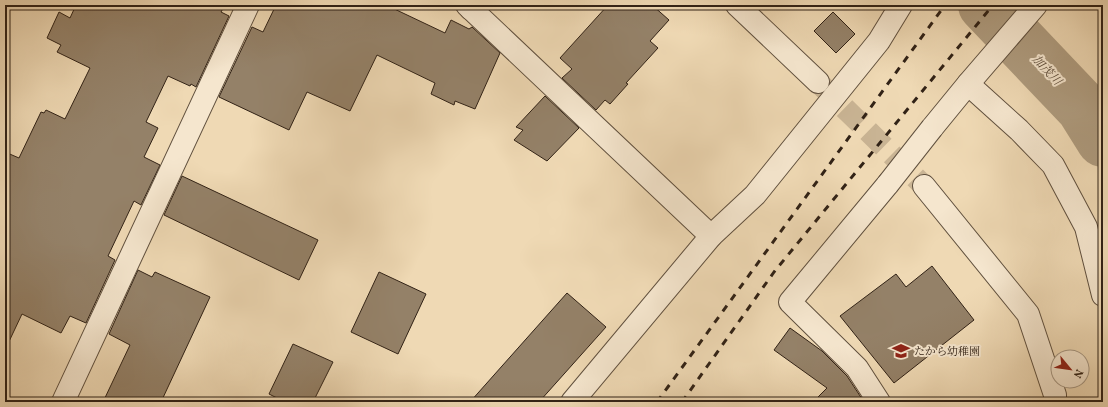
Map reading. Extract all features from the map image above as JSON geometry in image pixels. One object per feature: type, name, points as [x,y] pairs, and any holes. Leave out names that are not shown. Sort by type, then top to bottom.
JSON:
[{"type":"street","points":[[63,402],[248,5]]},
{"type":"street","points":[[737,5],[818,82]]},
{"type":"street","points":[[572,402],[711,236],[755,195],[879,41],[901,5]]},
{"type":"street","points":[[879,402],[857,368],[790,302],[888,184],[968,84],[1036,5]]},
{"type":"street","points":[[472,6],[711,236]]},
{"type":"street","points":[[968,84],[1019,130],[1053,165],[1086,227],[1103,295]]},
{"type":"street","points":[[924,186],[1028,314],[1055,395],[1055,402]]},
{"type":"building","points":[[76,5],[225,5],[221,12],[229,16],[196,87],[191,84],[190,86],[168,76],[146,122],[158,128],[144,157],[160,165],[141,205],[134,201],[108,256],[115,260],[86,323],[70,316],[61,333],[22,314],[5,350],[5,152],[19,158],[41,112],[44,113],[46,110],[65,119],[90,68],[57,52],[61,45],[47,38],[59,12],[70,18]]},
{"type":"building","points":[[276,5],[386,5],[445,33],[451,20],[469,29],[472,27],[500,53],[475,109],[455,101],[454,105],[431,94],[435,83],[377,55],[350,111],[307,92],[289,130],[219,97],[252,27],[263,32]]},
{"type":"building","points":[[608,5],[652,5],[669,20],[650,41],[658,48],[626,83],[628,84],[610,104],[605,100],[596,110],[562,78],[572,69],[560,58]]},
{"type":"building","points":[[833,12],[855,34],[836,53],[814,31]]},
{"type":"building","points":[[545,96],[579,128],[547,161],[514,140],[523,130],[516,127]]},
{"type":"building","points":[[182,176],[318,240],[299,280],[164,215]]},
{"type":"building","name":"たから幼稚園","points":[[932,266],[974,320],[894,383],[840,316],[896,274],[906,287]]},
{"type":"building","points":[[138,270],[152,277],[155,272],[210,297],[161,402],[103,402],[130,345],[109,334]]},
{"type":"building","points":[[379,272],[426,294],[398,354],[351,332]]},
{"type":"building","points":[[567,293],[606,327],[539,402],[470,402]]},
{"type":"building","points":[[790,328],[822,351],[847,376],[864,402],[813,402],[827,388],[774,350]]},
{"type":"building","points":[[293,344],[333,362],[313,402],[285,402],[269,394]]},
{"type":"waterway","name":"加茂川","points":[[985,5],[1083,108],[1103,140]]},
{"type":"tunnel","points":[[821,85],[924,186]]},
{"type":"railway","points":[[657,402],[945,5]]},
{"type":"railway","points":[[682,402],[774,272],[993,5]]},
{"type":"place","name":"たから幼稚園","points":[[901,351]]}]
